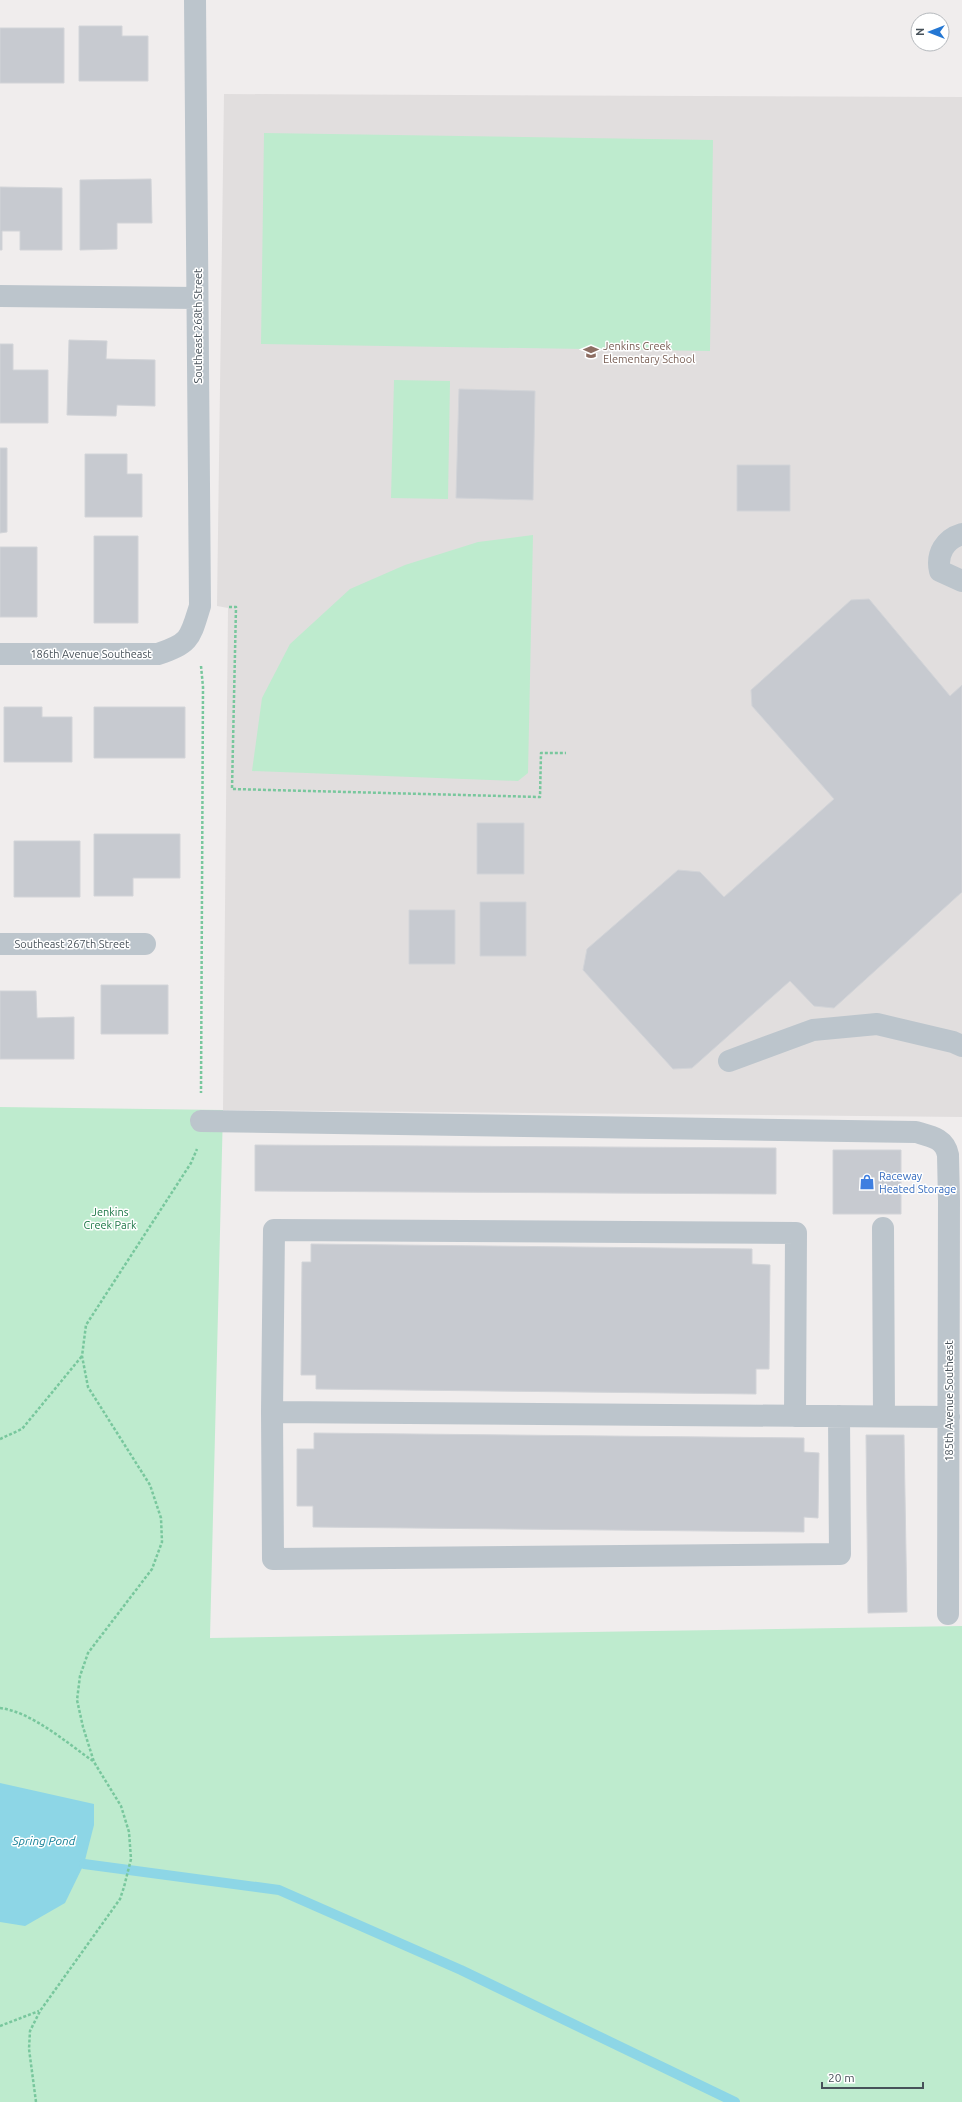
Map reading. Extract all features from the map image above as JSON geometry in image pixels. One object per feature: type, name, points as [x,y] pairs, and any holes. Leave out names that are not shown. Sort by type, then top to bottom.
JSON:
[{"type":"street","name":"Southeast 268th Street","points":[[180,646],[192,633],[200,606],[195,0]]},
{"type":"street","points":[[0,296],[197,298]]},
{"type":"street","points":[[962,534],[954,536],[941,550],[938,560],[940,571],[962,581]]},
{"type":"street","name":"186th Avenue Southeast","points":[[0,654],[158,654],[180,646]]},
{"type":"street","name":"Southeast 267th Street","points":[[0,944],[145,944]]},
{"type":"street","points":[[729,1061],[813,1030],[877,1024],[953,1042],[962,1046]]},
{"type":"street","name":"185th Avenue Southeast","points":[[201,1121],[916,1132],[941,1141],[947,1148],[956,1201],[949,1417],[948,1614]]},
{"type":"street","points":[[883,1228],[884,1416]]},
{"type":"street","points":[[795,1416],[796,1233],[274,1230],[272,1412],[273,1559],[840,1554],[839,1416]]},
{"type":"street","points":[[272,1412],[949,1417]]},
{"type":"path","points":[[200,606],[236,607],[232,789],[540,797],[541,753],[566,753]]},
{"type":"path","points":[[36,2102],[28,2049],[30,2031],[40,2011],[120,1899],[131,1859],[129,1832],[121,1806],[94,1762],[83,1727],[78,1700],[80,1676],[88,1653],[152,1569],[162,1542],[161,1518],[150,1485],[88,1387],[82,1356],[86,1325],[190,1163],[197,1149],[201,1121],[203,687],[201,666],[180,646]]},
{"type":"path","points":[[0,1439],[22,1430],[82,1356]]},
{"type":"path","points":[[0,1708],[10,1709],[31,1719],[94,1762]]},
{"type":"path","points":[[0,2026],[40,2011]]},
{"type":"shaded area","name":"Jenkins Creek Elementary School","points":[[224,94],[962,97],[962,1117],[223,1110],[228,608],[217,606]]},
{"type":"green space","points":[[264,133],[713,140],[710,351],[261,344]]},
{"type":"green space","points":[[394,380],[450,381],[448,499],[391,498]]},
{"type":"green space","points":[[533,535],[528,773],[518,781],[252,771],[262,698],[290,644],[350,589],[405,565],[478,542]]},
{"type":"green space","name":"Jenkins Creek Park","points":[[0,1107],[223,1110],[210,1638],[962,1626],[962,2102],[0,2102]]},
{"type":"water","name":"Spring Pond","points":[[0,1783],[94,1804],[94,1825],[84,1864],[65,1903],[25,1926],[0,1922]]},
{"type":"building","points":[[79,26],[122,26],[122,36],[148,36],[148,81],[79,81]]},
{"type":"building","points":[[0,28],[64,28],[64,83],[0,83]]},
{"type":"building","points":[[151,179],[152,223],[117,223],[117,249],[80,250],[80,180]]},
{"type":"building","points":[[0,187],[62,188],[62,250],[20,250],[20,231],[2,231],[2,250],[0,250]]},
{"type":"building","points":[[69,340],[107,341],[106,359],[155,360],[155,406],[117,405],[116,416],[67,415]]},
{"type":"building","points":[[0,344],[13,344],[13,370],[48,370],[48,423],[0,423]]},
{"type":"building","points":[[459,389],[535,391],[533,500],[456,498]]},
{"type":"building","points":[[0,448],[7,448],[7,532],[0,533]]},
{"type":"building","points":[[85,454],[127,454],[127,474],[142,474],[142,517],[85,517]]},
{"type":"building","points":[[737,465],[790,465],[790,511],[737,511]]},
{"type":"building","points":[[94,536],[138,536],[138,623],[94,623]]},
{"type":"building","points":[[0,547],[37,547],[37,617],[0,617]]},
{"type":"building","points":[[869,599],[950,696],[962,685],[962,892],[834,1008],[814,1006],[790,981],[692,1068],[673,1069],[583,970],[587,949],[678,870],[700,872],[724,897],[834,799],[752,706],[751,690],[851,600]]},
{"type":"building","points":[[4,707],[42,707],[42,717],[72,717],[72,762],[4,762]]},
{"type":"building","points":[[94,707],[185,707],[185,758],[94,758]]},
{"type":"building","points":[[477,823],[524,823],[524,874],[477,874]]},
{"type":"building","points":[[94,834],[180,834],[180,878],[133,878],[133,896],[94,896]]},
{"type":"building","points":[[14,841],[80,841],[80,897],[14,897]]},
{"type":"building","points":[[480,902],[526,902],[526,956],[480,956]]},
{"type":"building","points":[[409,910],[455,910],[455,964],[409,964]]},
{"type":"building","points":[[101,985],[168,985],[168,1034],[101,1034]]},
{"type":"building","points":[[0,991],[36,991],[37,1018],[74,1017],[74,1059],[0,1059]]},
{"type":"building","points":[[255,1145],[776,1148],[776,1194],[255,1191]]},
{"type":"building","name":"Raceway Heated Storage","points":[[833,1150],[901,1150],[901,1214],[833,1214]]},
{"type":"building","points":[[311,1244],[752,1249],[752,1264],[770,1265],[769,1369],[756,1369],[756,1394],[316,1389],[316,1375],[301,1375],[302,1262],[311,1262]]},
{"type":"building","points":[[314,1433],[804,1438],[804,1452],[819,1453],[818,1518],[804,1517],[804,1532],[313,1527],[313,1506],[297,1506],[297,1449],[314,1449]]},
{"type":"building","points":[[866,1435],[904,1435],[907,1612],[868,1613]]},
{"type":"waterway","points":[[84,1864],[279,1890],[461,1970],[735,2102]]},
{"type":"place","name":"Jenkins Creek Elementary School","points":[[591,352]]},
{"type":"place","name":"Raceway Heated Storage","points":[[867,1182]]}]
